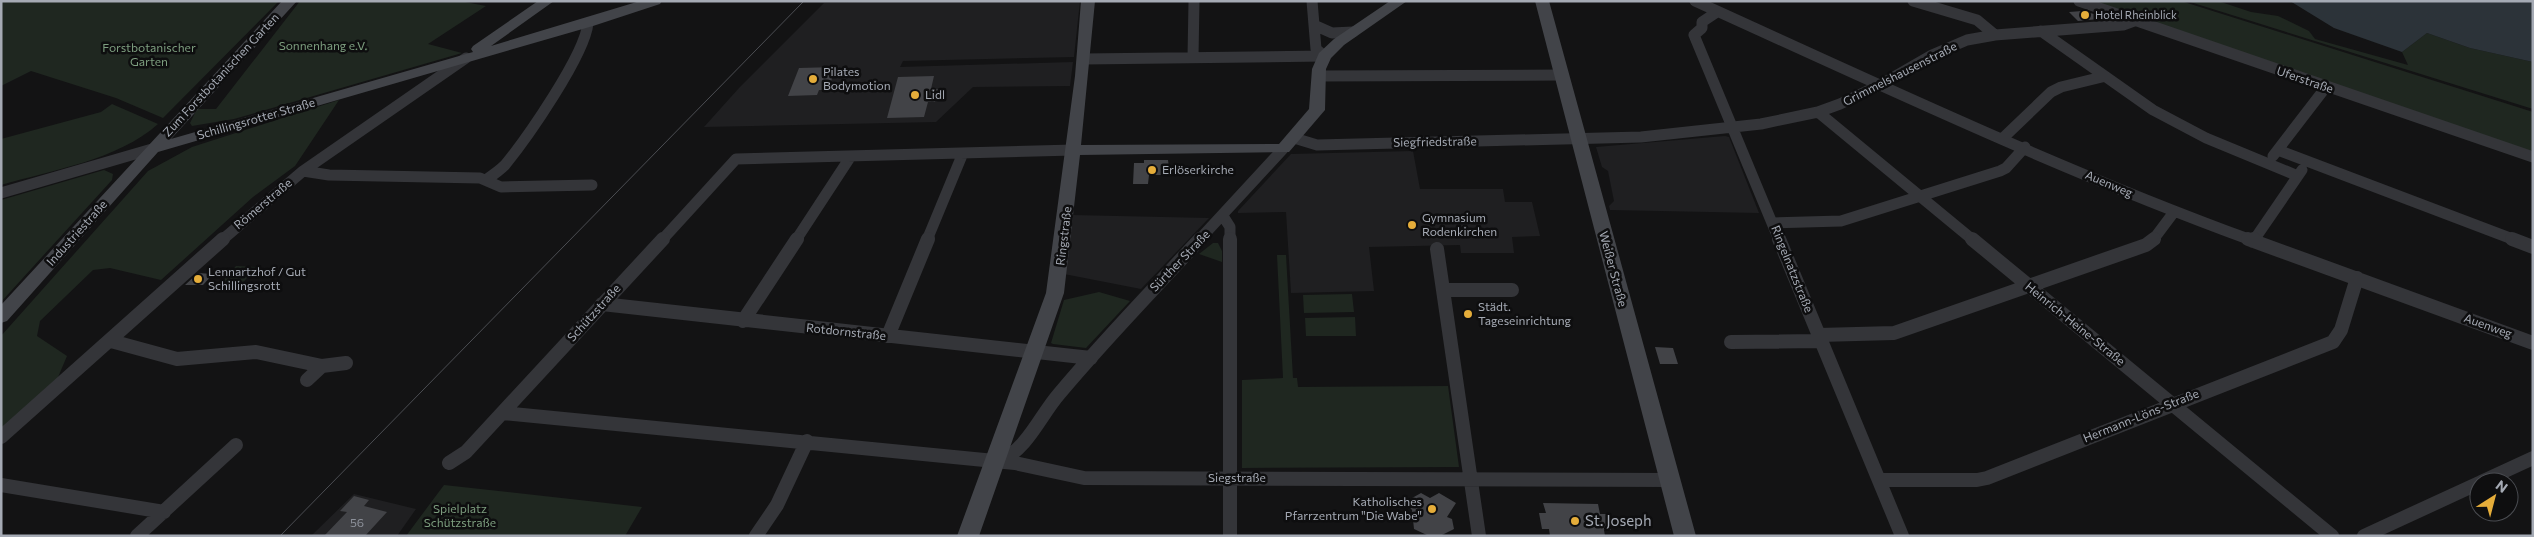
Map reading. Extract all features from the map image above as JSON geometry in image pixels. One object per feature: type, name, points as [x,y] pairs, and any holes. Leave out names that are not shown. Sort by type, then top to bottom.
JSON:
[{"type":"street","name":"Zum Forstbotanischen Garten","points":[[152,149],[290,1]]},
{"type":"street","points":[[466,58],[548,1]]},
{"type":"street","name":"Schillingsrotter Straße","points":[[1,192],[152,149],[429,75],[466,58],[588,23],[655,1]]},
{"type":"street","name":"Ringstraße","points":[[996,462],[1051,308],[1059,274],[1084,59],[1088,1]]},
{"type":"street","points":[[1193,57],[1194,1]]},
{"type":"street","points":[[1312,1],[1316,49],[1324,56]]},
{"type":"street","points":[[1084,59],[1324,56],[1353,32],[1400,1]]},
{"type":"street","name":"Weißer Straße","points":[[1542,1],[1577,139],[1685,536]]},
{"type":"street","name":"Auenweg","points":[[1694,1],[1880,85],[2174,212],[2533,343]]},
{"type":"street","points":[[1913,1],[1977,20],[1995,35]]},
{"type":"street","name":"Uferstraße","points":[[2078,1],[2533,157]]},
{"type":"street","name":"Ringelnatzstraße","points":[[1716,12],[1702,22],[1702,28],[1694,35],[1902,536]]},
{"type":"street","name":"Grimmelshausenstraße","points":[[1577,139],[1642,137],[1734,128],[1786,120],[1818,112],[1880,85],[1913,64],[1950,46],[1995,35],[2123,24],[2134,21]]},
{"type":"street","points":[[487,179],[504,166],[557,91],[587,34],[588,23]]},
{"type":"street","points":[[514,24],[516,34],[533,39]]},
{"type":"street","points":[[1314,25],[1321,31],[1330,34],[1353,32]]},
{"type":"street","points":[[2041,31],[2102,76],[2168,118],[2223,145],[2298,176]]},
{"type":"street","name":"Sürther Straße","points":[[996,462],[1010,459],[1017,452],[1047,408],[1294,138],[1317,110],[1319,76],[1324,56]]},
{"type":"street","name":"Römerstraße","points":[[1,437],[226,236],[304,171],[429,75]]},
{"type":"street","points":[[1319,76],[1561,75]]},
{"type":"street","points":[[2003,138],[2051,92],[2102,76]]},
{"type":"street","points":[[2267,164],[2326,87]]},
{"type":"street","name":"Heinrich-Heine-Straße","points":[[1818,112],[2332,536]]},
{"type":"street","points":[[178,123],[190,130],[208,134]]},
{"type":"street","name":"Siegfriedstraße","points":[[1294,138],[1317,145],[1577,139]]},
{"type":"street","points":[[743,321],[850,156],[1074,150],[1268,147],[1283,149]]},
{"type":"street","points":[[1773,222],[1841,221],[2000,172],[2025,147]]},
{"type":"street","name":"Industriestraße","points":[[1,317],[152,149]]},
{"type":"street","points":[[2278,150],[2533,246]]},
{"type":"street","points":[[888,336],[963,153]]},
{"type":"street","name":"Schützstraße","points":[[449,463],[466,452],[503,413],[736,159],[850,156]]},
{"type":"street","points":[[2253,241],[2308,162]]},
{"type":"street","points":[[304,171],[329,175],[487,179],[501,187],[580,180],[592,186]]},
{"type":"street","points":[[1731,342],[1894,333],[2146,245],[2153,240],[2174,212]]},
{"type":"street","points":[[1223,216],[1227,219],[1230,227],[1230,536]]},
{"type":"street","points":[[1437,249],[1479,536]]},
{"type":"street","name":"Hermann-Löns-Straße","points":[[1878,480],[1977,480],[1986,478],[2172,403],[2333,342],[2341,330],[2357,278]]},
{"type":"street","points":[[1444,290],[1512,290]]},
{"type":"street","name":"Rotdornstraße","points":[[602,304],[1091,358]]},
{"type":"street","points":[[110,341],[177,358],[256,352],[322,366],[346,363]]},
{"type":"street","points":[[307,380],[322,366]]},
{"type":"street","name":"Siegstraße","points":[[503,413],[807,441],[1015,463],[1084,478],[1670,480]]},
{"type":"street","points":[[759,532],[777,506],[807,441]]},
{"type":"street","points":[[138,536],[236,445]]},
{"type":"street","points":[[2502,472],[2533,458]]},
{"type":"street","points":[[968,536],[996,462]]},
{"type":"street","points":[[1,485],[164,512]]},
{"type":"street","points":[[2364,536],[2469,487]]},
{"type":"shaded area","points":[[1080,1],[1074,57],[903,61],[900,67],[1073,62],[1070,86],[973,87],[936,122],[704,127],[739,88],[824,3]]},
{"type":"shaded area","points":[[2290,1],[2533,1],[2533,62],[2470,48],[2427,33],[2402,52],[2334,28]]},
{"type":"shaded area","points":[[1729,137],[1759,213],[1610,210],[1609,206],[1614,201],[1608,171],[1602,167],[1596,147]]},
{"type":"shaded area","name":"Gymnasium Rodenkirchen","points":[[1413,151],[1420,189],[1503,189],[1505,202],[1532,202],[1540,236],[1512,237],[1514,253],[1461,253],[1460,245],[1369,247],[1374,291],[1291,293],[1286,212],[1238,213],[1238,211],[1291,154]]},
{"type":"shaded area","points":[[1072,215],[1209,218],[1141,289],[1064,274]]},
{"type":"shaded area","points":[[354,494],[416,509],[397,536],[311,536]]},
{"type":"green space","name":"Forstbotanischer Garten","points":[[1,1],[279,1],[163,118],[116,98],[31,71],[1,86]]},
{"type":"green space","name":"Sonnenhang e.V.","points":[[300,1],[460,1],[486,6],[428,44],[462,53],[234,119],[192,126],[190,123],[197,109],[216,109]]},
{"type":"green space","points":[[2088,1],[2181,1],[2533,112],[2533,153]]},
{"type":"green space","points":[[2187,1],[2218,1],[2251,12],[2278,16],[2309,31],[2315,39],[2408,65],[2402,52],[2427,33],[2470,48],[2533,62],[2533,109]]},
{"type":"green space","points":[[339,100],[295,166],[253,197],[161,280],[110,268],[93,270],[40,321],[37,336],[67,356],[56,382],[1,430],[1,336],[148,171],[192,147]]},
{"type":"green space","points":[[112,104],[158,124],[124,147],[104,155],[63,169],[1,185],[1,139],[101,112]]},
{"type":"green space","points":[[104,170],[113,174],[112,180],[1,302],[1,200]]},
{"type":"green space","points":[[1213,243],[1218,243],[1222,251],[1222,262],[1199,254]]},
{"type":"green space","points":[[1277,255],[1286,255],[1293,378],[1297,378],[1298,387],[1448,386],[1459,467],[1242,468],[1242,380],[1283,378]]},
{"type":"green space","points":[[236,266],[256,267],[242,284],[220,284]]},
{"type":"green space","points":[[1099,292],[1130,301],[1086,348],[1051,343],[1064,300]]},
{"type":"green space","points":[[1352,294],[1354,312],[1304,313],[1303,295]]},
{"type":"green space","points":[[1355,317],[1356,336],[1306,336],[1305,318]]},
{"type":"green space","name":"Spielplatz Schützstraße","points":[[444,485],[642,507],[625,536],[406,536]]},
{"type":"building","name":"Hotel Rheinblick","points":[[2082,11],[2094,14],[2099,19],[2078,21],[2069,12]]},
{"type":"building","name":"Pilates Bodymotion","points":[[836,67],[828,90],[819,90],[817,95],[788,96],[799,68]]},
{"type":"building","name":"Lidl","points":[[934,76],[931,89],[938,89],[935,102],[928,102],[924,117],[887,118],[898,77]]},
{"type":"building","name":"Erlöserkirche","points":[[1144,160],[1168,160],[1170,175],[1149,175],[1148,184],[1133,184],[1134,163],[1144,163]]},
{"type":"building","name":"Lennartzhof / Gut Schillingsrott","points":[[198,273],[213,274],[203,285],[185,285]]},
{"type":"building","points":[[1655,347],[1673,348],[1678,364],[1660,364]]},
{"type":"building","name":"Katholisches Pfarrzentrum \"Die Wabe\"","points":[[1421,493],[1430,498],[1439,493],[1456,503],[1447,517],[1452,519],[1454,529],[1440,536],[1429,536],[1414,529],[1412,510],[1405,502]]},
{"type":"building","points":[[354,496],[369,500],[364,506],[387,512],[365,536],[324,536],[347,512],[340,511]]},
{"type":"building","name":"St. Joseph","points":[[1543,503],[1598,504],[1600,514],[1608,514],[1611,530],[1604,530],[1605,536],[1550,536],[1549,529],[1542,529],[1539,513],[1546,513]]},
{"type":"tram line","points":[[280,536],[804,1]]},
{"type":"place","name":"Hotel Rheinblick","points":[[2085,15]]},
{"type":"place","name":"Pilates Bodymotion","points":[[813,79]]},
{"type":"place","name":"Lidl","points":[[915,95]]},
{"type":"place","name":"Erlöserkirche","points":[[1152,170]]},
{"type":"place","name":"Gymnasium Rodenkirchen","points":[[1412,225]]},
{"type":"place","name":"Lennartzhof / Gut Schillingsrott","points":[[198,279]]},
{"type":"place","name":"Städt. Tageseinrichtung","points":[[1468,314]]},
{"type":"place","name":"Katholisches Pfarrzentrum \"Die Wabe\"","points":[[1432,509]]},
{"type":"place","name":"St. Joseph","points":[[1575,521]]}]
